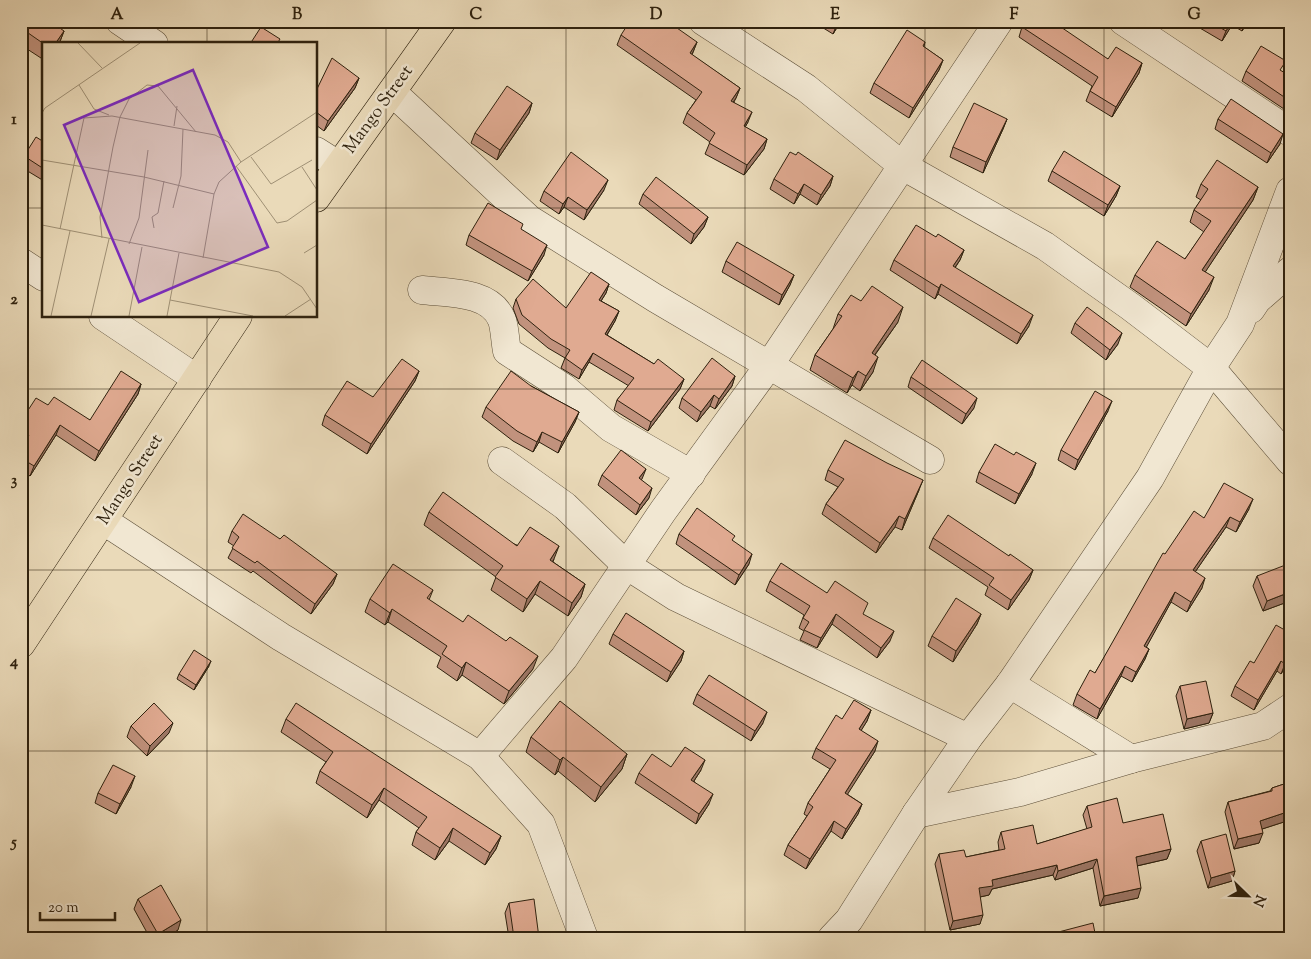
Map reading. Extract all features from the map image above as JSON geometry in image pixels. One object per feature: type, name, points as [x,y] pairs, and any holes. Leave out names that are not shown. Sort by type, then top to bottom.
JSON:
[{"type":"main road","name":"Mango Street","points":[[318,191],[327,158],[392,92],[442,21]]},
{"type":"main road","name":"Mango Street","points":[[21,644],[237,318]]},
{"type":"street","points":[[120,21],[151,42]]},
{"type":"street","points":[[702,21],[806,88],[904,166],[1045,246],[1131,307],[1211,368],[1290,461]]},
{"type":"street","points":[[480,756],[564,658],[626,565],[770,364],[1000,21]]},
{"type":"street","points":[[1123,21],[1290,132]]},
{"type":"street","points":[[392,92],[529,219],[655,298],[770,364],[930,460]]},
{"type":"street","points":[[1240,324],[1290,191]]},
{"type":"street","points":[[21,262],[42,276]]},
{"type":"street","points":[[832,938],[849,920],[916,814],[968,738],[1010,684],[1150,478],[1211,368],[1240,324],[1257,300],[1290,271]]},
{"type":"street","points":[[422,290],[463,295],[483,300],[495,307],[502,321],[507,351],[564,388],[611,428],[691,474]]},
{"type":"street","points":[[106,318],[197,379]]},
{"type":"street","points":[[502,460],[565,506],[626,565],[676,597],[968,738]]},
{"type":"street","points":[[104,521],[281,637],[480,756],[541,824],[584,938]]},
{"type":"street","points":[[1010,684],[1131,759]]},
{"type":"street","points":[[916,814],[1020,792],[1131,759],[1263,726],[1290,708]]},
{"type":"building","points":[[21,21],[50,21],[64,31],[56,42],[42,43],[21,28]]},
{"type":"building","points":[[630,21],[667,21],[697,42],[690,53],[740,88],[731,101],[752,112],[744,126],[767,139],[747,165],[709,143],[715,133],[687,113],[702,92],[621,35]]},
{"type":"building","points":[[1026,21],[1052,21],[1108,59],[1116,47],[1142,63],[1116,107],[1090,91],[1098,77],[1022,27]]},
{"type":"building","points":[[1209,21],[1232,21],[1226,31]]},
{"type":"building","points":[[261,27],[280,39],[278,42],[251,42]]},
{"type":"building","points":[[907,30],[925,42],[923,46],[943,60],[913,108],[874,83]]},
{"type":"building","points":[[1261,46],[1286,61],[1280,70],[1290,76],[1290,101],[1246,71]]},
{"type":"building","points":[[332,58],[359,78],[328,121],[318,114],[318,87]]},
{"type":"building","points":[[507,86],[532,103],[500,150],[475,133]]},
{"type":"building","points":[[1231,99],[1283,134],[1271,153],[1218,119]]},
{"type":"building","points":[[974,103],[1007,119],[986,162],[953,147]]},
{"type":"building","points":[[36,137],[42,141],[42,168],[24,156]]},
{"type":"building","points":[[1064,151],[1120,186],[1108,205],[1052,171]]},
{"type":"building","points":[[571,152],[608,180],[587,210],[568,197],[563,204],[544,191]]},
{"type":"building","points":[[790,152],[796,155],[798,152],[833,176],[821,195],[804,184],[798,194],[774,179]]},
{"type":"building","points":[[1217,160],[1258,187],[1202,270],[1214,277],[1191,314],[1135,275],[1157,241],[1185,259],[1211,221],[1194,210],[1208,189],[1201,184]]},
{"type":"building","points":[[656,177],[708,217],[694,234],[643,194]]},
{"type":"building","points":[[488,203],[523,224],[521,229],[547,245],[532,271],[469,235]]},
{"type":"building","points":[[916,225],[936,237],[938,234],[964,250],[953,266],[1033,315],[1021,334],[941,284],[939,288],[894,260]]},
{"type":"building","points":[[737,242],[794,275],[782,295],[726,261]]},
{"type":"building","points":[[591,272],[609,284],[599,300],[619,311],[605,334],[654,364],[658,359],[684,379],[651,422],[617,400],[634,378],[593,353],[582,370],[565,358],[570,350],[551,339],[522,315],[516,299],[533,279],[566,308]]},
{"type":"building","points":[[872,286],[903,307],[872,353],[878,357],[866,376],[858,371],[853,378],[815,355],[842,316],[838,314],[851,295],[861,301]]},
{"type":"building","points":[[1087,307],[1122,333],[1110,350],[1075,323]]},
{"type":"building","points":[[712,358],[735,376],[719,399],[714,395],[701,412],[682,398]]},
{"type":"building","points":[[402,359],[419,371],[371,444],[325,415],[347,381],[373,397]]},
{"type":"building","points":[[922,360],[977,398],[966,414],[911,377]]},
{"type":"building","points":[[121,371],[141,384],[99,451],[60,425],[34,466],[21,458],[21,447],[29,435],[21,430],[21,421],[36,398],[48,405],[54,397],[90,420]]},
{"type":"building","points":[[511,371],[531,386],[579,412],[562,442],[542,432],[537,442],[517,431],[486,407]]},
{"type":"building","points":[[1095,391],[1112,401],[1078,460],[1061,450]]},
{"type":"building","points":[[845,440],[923,480],[905,519],[899,516],[880,543],[826,504],[844,479],[828,470]]},
{"type":"building","points":[[995,444],[1014,455],[1016,452],[1036,463],[1019,494],[979,472]]},
{"type":"building","points":[[621,450],[646,469],[639,478],[652,488],[640,505],[602,475]]},
{"type":"building","points":[[1224,483],[1253,499],[1240,522],[1230,517],[1193,570],[1205,578],[1191,602],[1175,592],[1144,646],[1149,649],[1136,672],[1125,666],[1100,709],[1077,694],[1090,670],[1095,673],[1163,553],[1165,554],[1194,511],[1204,518]]},
{"type":"building","points":[[443,492],[517,546],[530,527],[559,546],[550,560],[585,584],[572,603],[540,581],[527,599],[495,577],[503,566],[429,512]]},
{"type":"building","points":[[697,508],[735,536],[732,540],[752,554],[739,575],[679,534]]},
{"type":"building","points":[[243,514],[280,539],[284,535],[337,574],[315,604],[257,561],[255,563],[232,548],[239,537],[232,531]]},
{"type":"building","points":[[948,515],[1033,570],[1011,600],[989,585],[994,578],[933,538]]},
{"type":"building","points":[[781,563],[827,593],[835,581],[868,603],[863,614],[894,631],[881,648],[836,614],[821,638],[804,630],[809,622],[803,618],[810,606],[770,581]]},
{"type":"building","points":[[393,564],[433,590],[427,598],[463,622],[468,615],[506,641],[510,637],[538,656],[509,691],[466,662],[462,668],[442,654],[447,646],[392,609],[390,613],[370,599]]},
{"type":"building","points":[[1288,564],[1290,569],[1290,592],[1267,601],[1257,576]]},
{"type":"building","points":[[956,598],[981,614],[956,651],[932,636]]},
{"type":"building","points":[[626,613],[684,651],[671,672],[613,634]]},
{"type":"building","points":[[1276,625],[1290,633],[1290,655],[1285,664],[1281,661],[1258,700],[1235,686],[1250,661],[1254,663]]},
{"type":"building","points":[[194,650],[211,661],[196,685],[179,674]]},
{"type":"building","points":[[709,675],[767,712],[755,731],[697,694]]},
{"type":"building","points":[[1206,681],[1213,713],[1187,719],[1180,686]]},
{"type":"building","points":[[854,700],[871,710],[859,729],[878,741],[845,793],[862,804],[846,829],[834,821],[810,859],[788,845],[813,807],[808,803],[836,760],[816,748],[836,715],[842,719]]},
{"type":"building","points":[[560,701],[627,754],[601,787],[563,757],[560,760],[531,737]]},
{"type":"building","points":[[154,703],[173,723],[150,746],[131,726]]},
{"type":"building","points":[[296,703],[501,836],[490,853],[453,828],[440,848],[416,832],[427,817],[384,788],[372,805],[320,771],[333,752],[286,719]]},
{"type":"building","points":[[685,747],[705,760],[691,780],[713,794],[699,814],[639,773],[652,754],[671,767]]},
{"type":"building","points":[[113,765],[135,776],[120,804],[98,793]]},
{"type":"building","points":[[1290,782],[1290,811],[1260,821],[1263,833],[1238,839],[1228,802],[1272,791],[1272,788]]},
{"type":"building","points":[[1117,798],[1123,823],[1163,814],[1171,849],[1136,857],[1141,888],[1104,896],[1097,859],[1058,871],[1057,865],[992,880],[993,886],[979,888],[983,915],[953,921],[939,854],[964,850],[966,857],[1005,849],[1001,832],[1033,825],[1037,844],[1092,827],[1087,806]]},
{"type":"building","points":[[1226,834],[1235,871],[1211,878],[1201,841]]},
{"type":"building","points":[[161,885],[181,920],[158,934],[138,899]]},
{"type":"building","points":[[534,899],[539,938],[514,938],[509,903]]},
{"type":"building","points":[[1093,923],[1096,938],[1048,938],[1047,935]]}]
